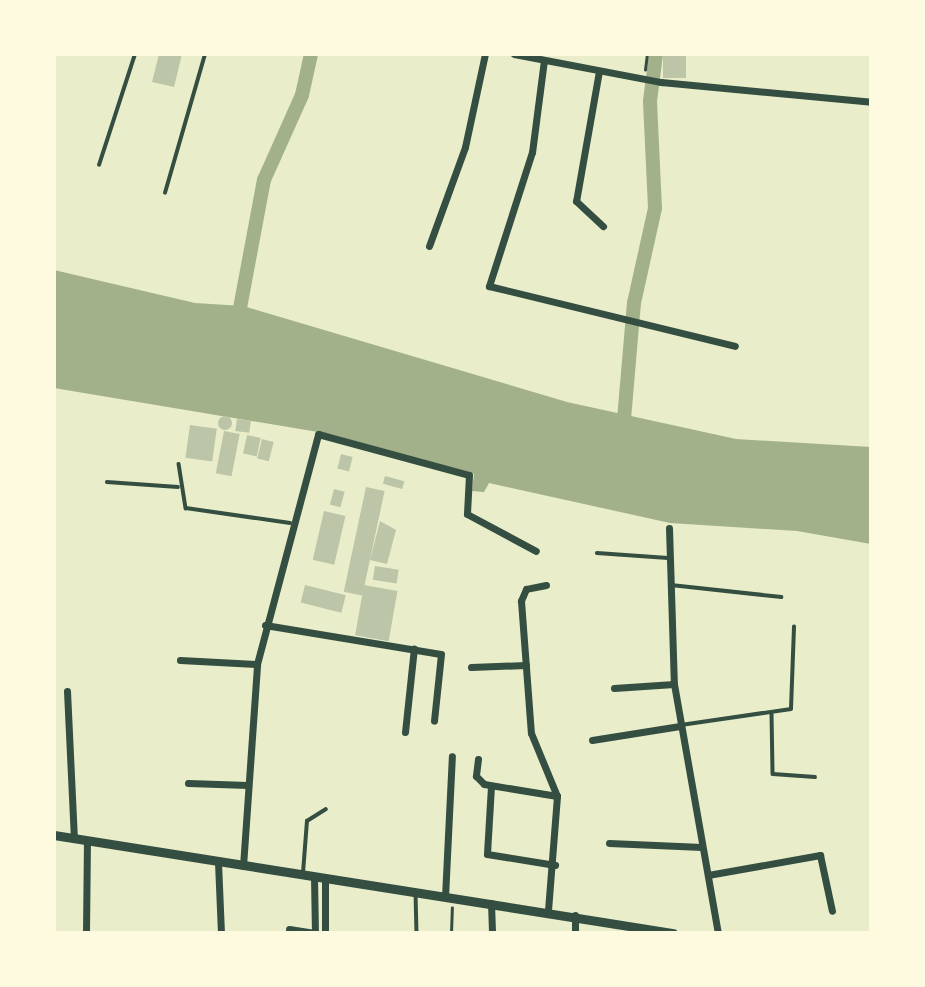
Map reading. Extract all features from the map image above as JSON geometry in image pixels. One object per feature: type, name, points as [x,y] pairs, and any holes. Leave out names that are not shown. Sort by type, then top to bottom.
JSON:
[{"type":"street","points":[[429,246],[465,147],[485,54]]},
{"type":"street","points":[[514,54],[643,80],[871,102]]},
{"type":"street","points":[[544,60],[532,152],[489,286],[735,346]]},
{"type":"street","points":[[599,71],[576,201],[603,226]]},
{"type":"street","points":[[243,866],[257,664],[290,523],[318,435],[469,475],[467,514],[536,551]]},
{"type":"street","points":[[669,528],[674,684],[718,933]]},
{"type":"street","points":[[547,585],[522,593],[531,733],[557,796],[555,865],[548,911]]},
{"type":"street","points":[[264,625],[441,654],[435,721]]},
{"type":"street","points":[[405,732],[414,648]]},
{"type":"street","points":[[180,660],[257,664]]},
{"type":"street","points":[[471,667],[526,665]]},
{"type":"street","points":[[614,688],[674,684]]},
{"type":"street","points":[[67,691],[74,839]]},
{"type":"street","points":[[592,740],[680,726]]},
{"type":"street","points":[[448,897],[452,756]]},
{"type":"street","points":[[478,759],[478,781],[491,786],[557,796]]},
{"type":"street","points":[[188,783],[248,785]]},
{"type":"street","points":[[491,786],[487,855],[555,865]]},
{"type":"street","points":[[54,835],[314,877],[576,915],[632,929],[673,933]]},
{"type":"street","points":[[86,933],[88,841]]},
{"type":"street","points":[[609,843],[702,848]]},
{"type":"street","points":[[708,875],[820,855],[832,911]]},
{"type":"street","points":[[218,862],[221,933]]},
{"type":"street","points":[[289,929],[315,933],[314,877]]},
{"type":"street","points":[[325,878],[325,933]]},
{"type":"street","points":[[491,903],[492,933]]},
{"type":"street","points":[[575,933],[576,915]]},
{"type":"lane","points":[[99,165],[135,54]]},
{"type":"lane","points":[[165,193],[205,54]]},
{"type":"lane","points":[[179,464],[179,487],[186,508],[290,523]]},
{"type":"lane","points":[[107,482],[179,487]]},
{"type":"lane","points":[[597,553],[668,558]]},
{"type":"lane","points":[[669,584],[781,597]]},
{"type":"lane","points":[[680,726],[772,714],[793,706],[793,628]]},
{"type":"lane","points":[[772,714],[773,774],[815,777]]},
{"type":"lane","points":[[303,875],[307,821],[326,809]]},
{"type":"lane","points":[[415,892],[417,933]]},
{"type":"path","points":[[643,80],[648,54]]},
{"type":"path","points":[[448,897],[452,933]]},
{"type":"shaded area","points":[[54,270],[195,303],[243,306],[567,402],[736,439],[871,447],[871,544],[797,531],[670,523],[489,483],[484,492],[472,491],[474,474],[330,434],[54,388]]},
{"type":"building","points":[[159,54],[182,54],[174,87],[152,82]]},
{"type":"building","points":[[663,54],[686,54],[686,78],[663,78]]},
{"type":"building","points":[[222,416],[228,416],[232,423],[228,430],[222,430],[218,426],[218,420]]},
{"type":"building","points":[[237,419],[251,421],[249,433],[235,431]]},
{"type":"building","points":[[190,425],[217,429],[212,461],[185,458]]},
{"type":"building","points":[[224,431],[240,434],[232,476],[216,473]]},
{"type":"building","points":[[247,435],[261,438],[257,456],[243,454]]},
{"type":"building","points":[[262,439],[274,442],[269,461],[257,458]]},
{"type":"building","points":[[341,454],[353,457],[349,471],[337,469]]},
{"type":"building","points":[[385,476],[404,481],[402,489],[383,484]]},
{"type":"building","points":[[366,487],[385,491],[362,596],[344,592]]},
{"type":"building","points":[[334,489],[345,492],[340,507],[330,504]]},
{"type":"building","points":[[324,511],[345,516],[334,565],[313,560]]},
{"type":"building","points":[[380,521],[396,530],[387,564],[370,560]]},
{"type":"building","points":[[375,566],[399,570],[397,584],[373,580]]},
{"type":"building","points":[[305,585],[346,595],[341,613],[301,602]]},
{"type":"building","points":[[364,585],[397,591],[389,641],[355,635]]},
{"type":"waterway","points":[[237,324],[264,180],[302,95],[311,54]]},
{"type":"waterway","points":[[623,431],[634,303],[655,208],[650,101],[656,54]]}]
